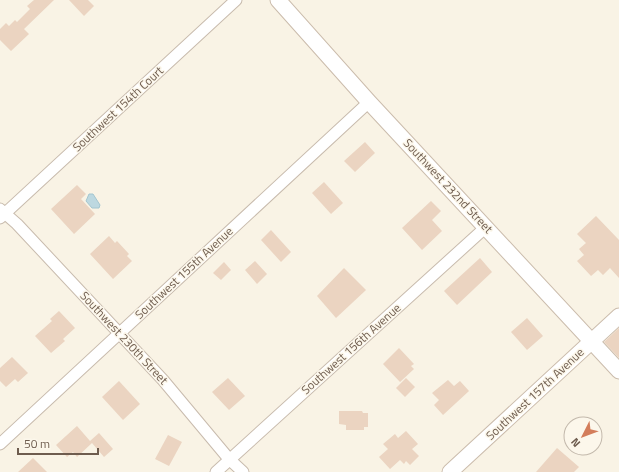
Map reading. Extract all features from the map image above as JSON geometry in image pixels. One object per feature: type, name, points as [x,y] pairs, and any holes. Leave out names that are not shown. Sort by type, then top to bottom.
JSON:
[{"type":"street","name":"Southwest 154th Court","points":[[2,214],[236,0]]},
{"type":"street","name":"Southwest 232nd Street","points":[[278,0],[369,102],[619,371]]},
{"type":"street","name":"Southwest 155th Avenue","points":[[0,444],[369,102]]},
{"type":"street","name":"Southwest 230th Street","points":[[2,214],[17,224],[163,380],[229,459],[242,472]]},
{"type":"street","name":"Southwest 156th Avenue","points":[[216,472],[486,227]]},
{"type":"street","name":"Southwest 157th Avenue","points":[[450,472],[619,316]]},
{"type":"water","points":[[89,194],[93,194],[100,205],[99,208],[92,208],[86,201]]},
{"type":"building","points":[[34,0],[54,0],[24,29],[29,34],[11,51],[0,40],[0,29],[6,23],[9,26],[15,20],[17,22],[30,9],[27,6]]},
{"type":"building","points":[[69,0],[88,0],[94,6],[84,16]]},
{"type":"building","points":[[365,142],[375,153],[355,172],[344,161]]},
{"type":"building","points":[[324,182],[343,203],[331,214],[312,193]]},
{"type":"building","points":[[77,185],[86,194],[81,199],[95,214],[74,234],[51,209]]},
{"type":"building","points":[[431,201],[441,211],[432,220],[442,231],[422,250],[402,228]]},
{"type":"building","points":[[596,216],[619,240],[619,278],[610,268],[603,275],[598,270],[591,276],[577,261],[584,255],[579,249],[586,243],[577,234]]},
{"type":"building","points":[[271,230],[291,252],[281,262],[261,240]]},
{"type":"building","points":[[109,236],[115,243],[117,241],[129,254],[127,256],[132,261],[113,279],[90,254]]},
{"type":"building","points":[[480,258],[492,272],[457,305],[444,291]]},
{"type":"building","points":[[255,261],[267,274],[257,284],[245,270]]},
{"type":"building","points":[[224,262],[231,270],[221,280],[213,273]]},
{"type":"building","points":[[344,268],[366,290],[336,318],[317,296]]},
{"type":"building","points":[[59,311],[75,328],[63,339],[65,341],[51,353],[35,336],[52,321],[50,319]]},
{"type":"building","points":[[527,318],[543,336],[527,350],[511,332]]},
{"type":"building","points":[[619,328],[619,358],[604,342]]},
{"type":"building","points":[[399,348],[414,364],[411,366],[414,369],[400,382],[383,364]]},
{"type":"building","points":[[12,357],[28,373],[18,382],[15,379],[6,387],[0,381],[0,368]]},
{"type":"building","points":[[228,378],[245,396],[229,410],[212,392]]},
{"type":"building","points":[[406,378],[415,387],[405,397],[396,388]]},
{"type":"building","points":[[448,380],[454,386],[460,381],[469,391],[443,415],[434,405],[439,400],[432,393]]},
{"type":"building","points":[[119,381],[140,404],[123,420],[102,397]]},
{"type":"building","points":[[339,411],[362,411],[363,413],[368,413],[368,427],[364,427],[364,430],[346,430],[346,425],[339,424]]},
{"type":"building","points":[[77,426],[90,441],[99,433],[113,449],[104,457],[92,443],[77,457],[73,452],[67,457],[56,445]]},
{"type":"building","points":[[406,431],[418,444],[412,449],[419,456],[410,465],[406,461],[404,464],[400,460],[390,469],[379,457],[388,449],[383,444],[395,434],[398,438]]},
{"type":"building","points":[[168,435],[182,442],[169,466],[155,459]]},
{"type":"building","points":[[557,448],[563,453],[563,456],[566,456],[579,467],[574,472],[536,472]]},
{"type":"building","points":[[33,458],[47,472],[18,472]]}]
